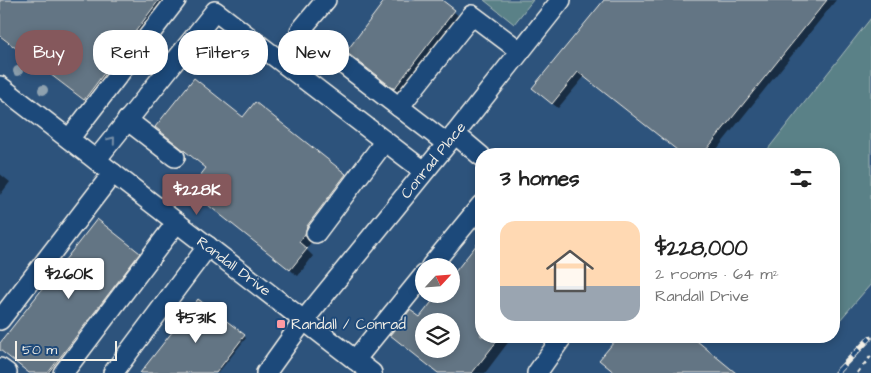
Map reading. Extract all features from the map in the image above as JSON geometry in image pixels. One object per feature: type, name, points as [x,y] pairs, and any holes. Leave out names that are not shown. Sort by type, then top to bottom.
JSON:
[{"type":"street","points":[[69,139],[176,0]]},
{"type":"street","points":[[326,0],[300,31],[399,107],[475,153]]},
{"type":"street","name":"Conrad Place","points":[[266,373],[304,320],[561,0]]},
{"type":"street","points":[[96,160],[215,10],[424,171]]},
{"type":"street","points":[[399,107],[472,15],[520,51]]},
{"type":"street","name":"Randall Drive","points":[[0,86],[372,373]]},
{"type":"street","points":[[127,120],[176,157]]},
{"type":"street","points":[[316,233],[385,141]]},
{"type":"street","points":[[0,320],[113,173]]},
{"type":"street","points":[[438,258],[475,212]]},
{"type":"street","points":[[63,373],[177,222]]},
{"type":"street","points":[[113,373],[208,246]]},
{"type":"street","points":[[355,360],[415,286]]},
{"type":"street","points":[[537,373],[558,343]]},
{"type":"street","points":[[0,368],[7,373]]},
{"type":"path","points":[[857,373],[871,356]]},
{"type":"green space","points":[[484,0],[533,0],[514,24]]},
{"type":"green space","points":[[871,18],[871,284],[840,320],[840,148],[769,148]]},
{"type":"building","points":[[0,0],[159,0],[136,30],[93,30],[93,75],[103,75],[84,100],[51,75],[83,75],[83,30],[15,30],[15,47],[0,36]]},
{"type":"building","points":[[385,0],[442,0],[455,10],[394,89],[349,54],[349,48]]},
{"type":"building","points":[[604,0],[827,0],[708,148],[674,148],[578,72],[552,104],[532,88]]},
{"type":"building","points":[[194,78],[243,117],[255,102],[346,174],[307,226],[305,234],[299,242],[307,249],[290,270],[189,190],[206,168],[155,127]]},
{"type":"building","points":[[97,219],[140,253],[48,373],[29,373],[0,350],[0,343]]},
{"type":"building","points":[[475,247],[475,343],[496,343],[472,373],[438,373],[419,358],[460,358],[460,313],[423,313],[431,303],[460,303],[460,266]]},
{"type":"building","points":[[198,299],[245,335],[216,373],[140,373]]},
{"type":"building","points":[[410,310],[415,314],[415,355],[390,335]]},
{"type":"building","points":[[613,343],[700,343],[736,373],[615,373],[599,360]]},
{"type":"railway","points":[[836,373],[870,338]]},
{"type":"place","name":"Randall / Conrad","points":[[281,324]]}]
